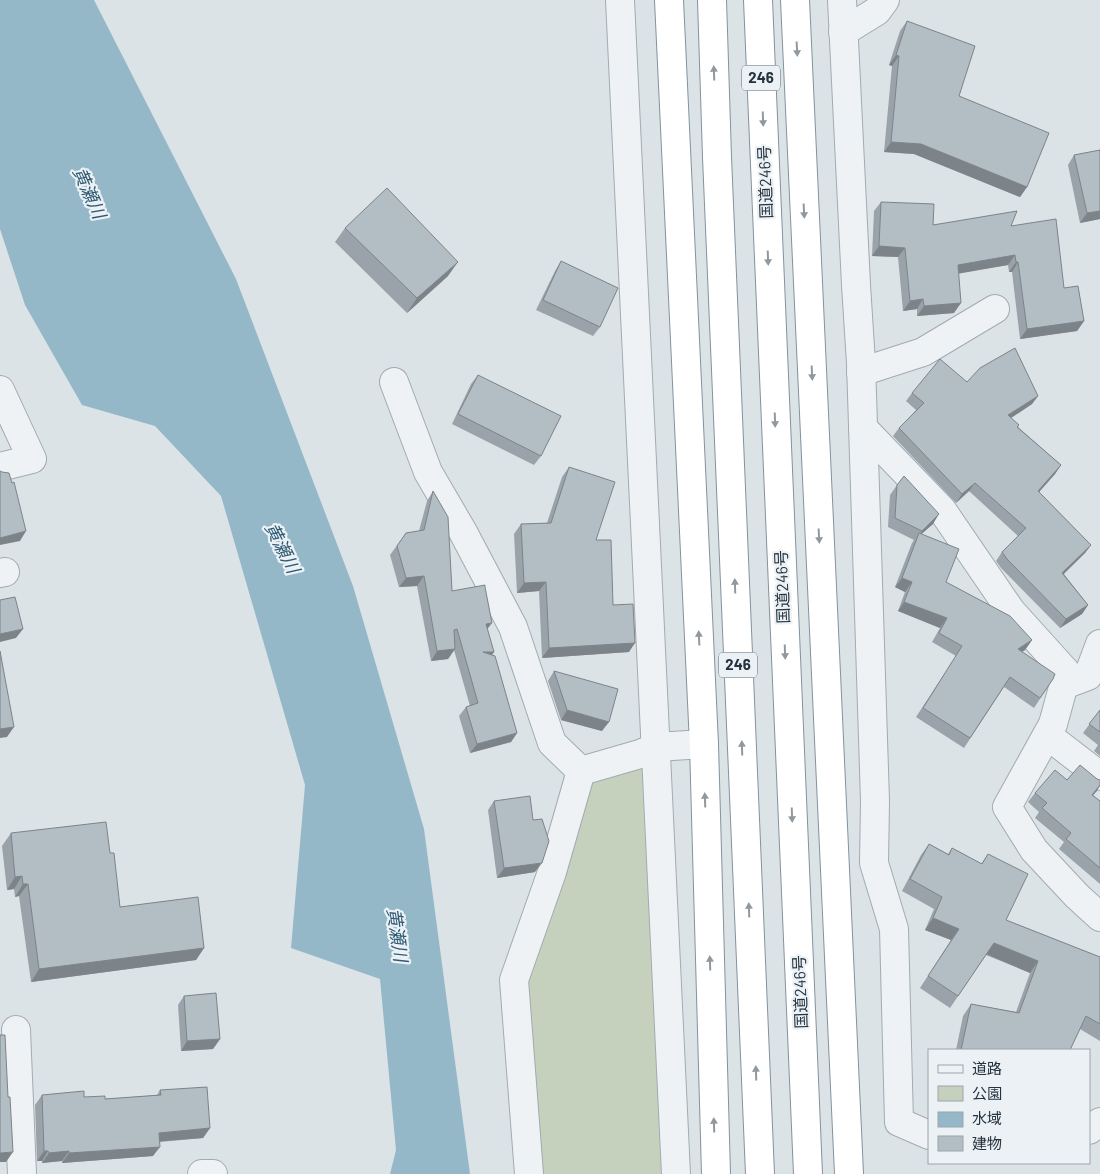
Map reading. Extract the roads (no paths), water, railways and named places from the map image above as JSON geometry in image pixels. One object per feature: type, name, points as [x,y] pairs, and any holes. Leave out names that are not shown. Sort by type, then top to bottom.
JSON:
[{"type":"highway","points":[[669,0],[704,744],[716,1174]]},
{"type":"highway","name":"246","points":[[712,0],[760,1174]]},
{"type":"highway","name":"国道246号","points":[[758,0],[808,1174]]},
{"type":"highway","points":[[795,0],[849,1174]]},
{"type":"street","points":[[620,0],[676,1174]]},
{"type":"street","points":[[842,0],[861,372],[875,801],[874,863],[894,929],[899,1122],[928,1135]]},
{"type":"street","points":[[843,32],[877,11],[885,0]]},
{"type":"street","points":[[861,372],[923,352],[995,309]]},
{"type":"street","points":[[394,382],[428,472],[463,532],[513,626],[552,743],[582,771]]},
{"type":"street","points":[[0,390],[32,459],[0,468]]},
{"type":"street","points":[[863,428],[942,510],[1011,611],[1067,673],[1053,724],[1006,807],[1034,850],[1100,917]]},
{"type":"street","points":[[1064,685],[1088,676],[1100,644]]},
{"type":"street","points":[[1047,735],[1100,776]]},
{"type":"street","points":[[582,771],[640,754],[656,747],[704,744]]},
{"type":"street","points":[[529,1174],[514,980],[552,872],[582,771]]},
{"type":"street","points":[[16,1030],[22,1174]]},
{"type":"street","points":[[202,1174],[213,1174]]},
{"type":"water","name":"黄瀬川","points":[[0,0],[94,0],[236,279],[353,586],[424,829],[470,1174],[390,1174],[396,1150],[380,979],[291,948],[305,785],[221,496],[155,426],[82,405],[25,305],[0,229]]}]
